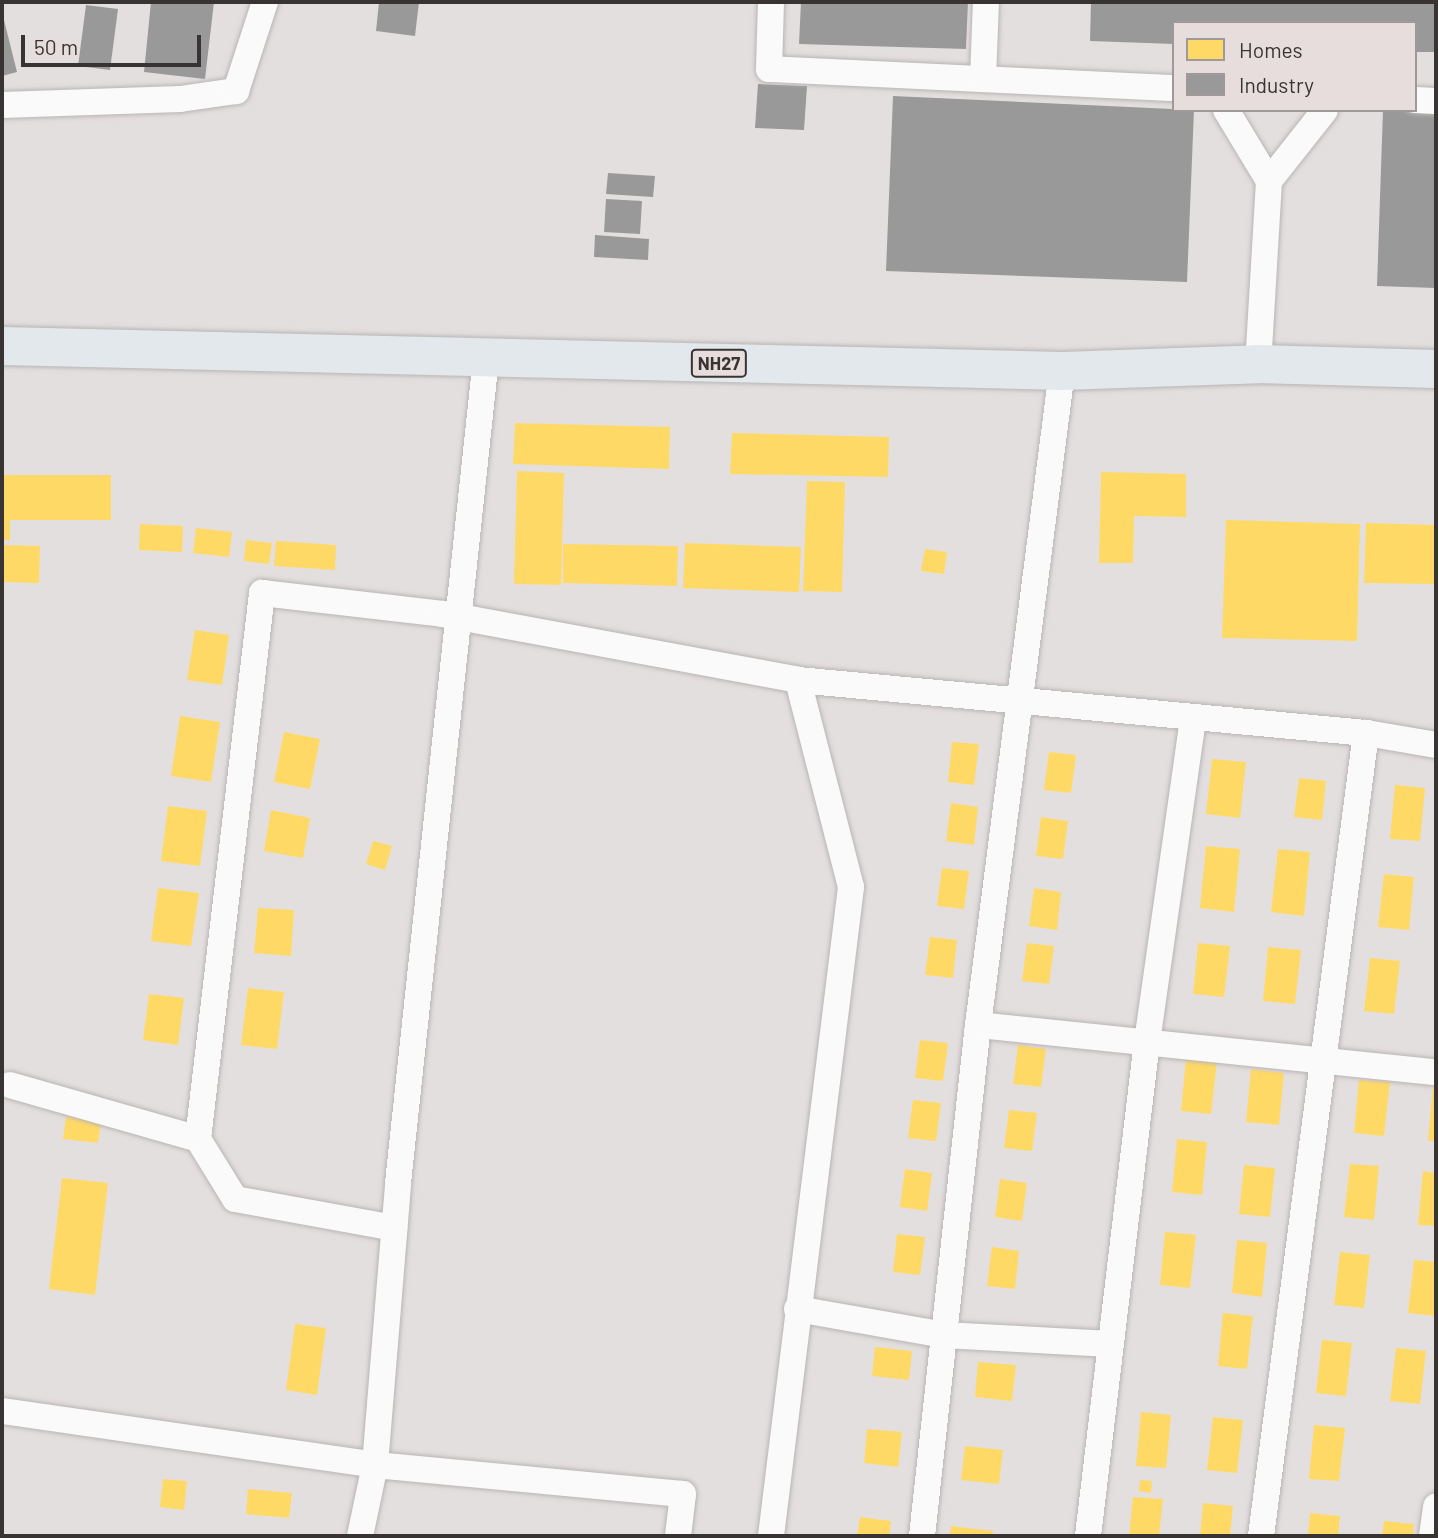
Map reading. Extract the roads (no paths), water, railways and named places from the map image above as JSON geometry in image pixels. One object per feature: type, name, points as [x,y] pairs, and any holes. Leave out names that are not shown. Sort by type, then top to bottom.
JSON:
[{"type":"highway","name":"NH27","points":[[2,346],[1062,371],[1258,364],[1436,369]]},
{"type":"street","points":[[2,105],[180,99],[236,91],[265,2]]},
{"type":"street","points":[[771,2],[769,69],[1172,88]]},
{"type":"street","points":[[983,79],[986,2]]},
{"type":"street","points":[[1417,100],[1436,101]]},
{"type":"street","points":[[1227,112],[1269,181],[1258,364]]},
{"type":"street","points":[[1269,181],[1323,112]]},
{"type":"street","points":[[360,1536],[375,1465],[394,1228],[462,618],[486,358]]},
{"type":"street","points":[[922,1536],[978,1025],[1062,371]]},
{"type":"street","points":[[394,1228],[235,1199],[198,1139],[262,593],[462,618],[799,680],[1366,733],[1436,745]]},
{"type":"street","points":[[771,1536],[851,887],[799,680]]},
{"type":"street","points":[[1088,1536],[1147,1042],[1193,718]]},
{"type":"street","points":[[1261,1536],[1326,1059],[1366,733]]},
{"type":"street","points":[[978,1025],[1436,1072]]},
{"type":"street","points":[[10,1085],[198,1139]]},
{"type":"street","points":[[797,1309],[944,1335],[1111,1344]]},
{"type":"street","points":[[2,1411],[375,1465],[683,1494],[678,1536]]},
{"type":"street","points":[[1432,1536],[1436,1506]]}]
